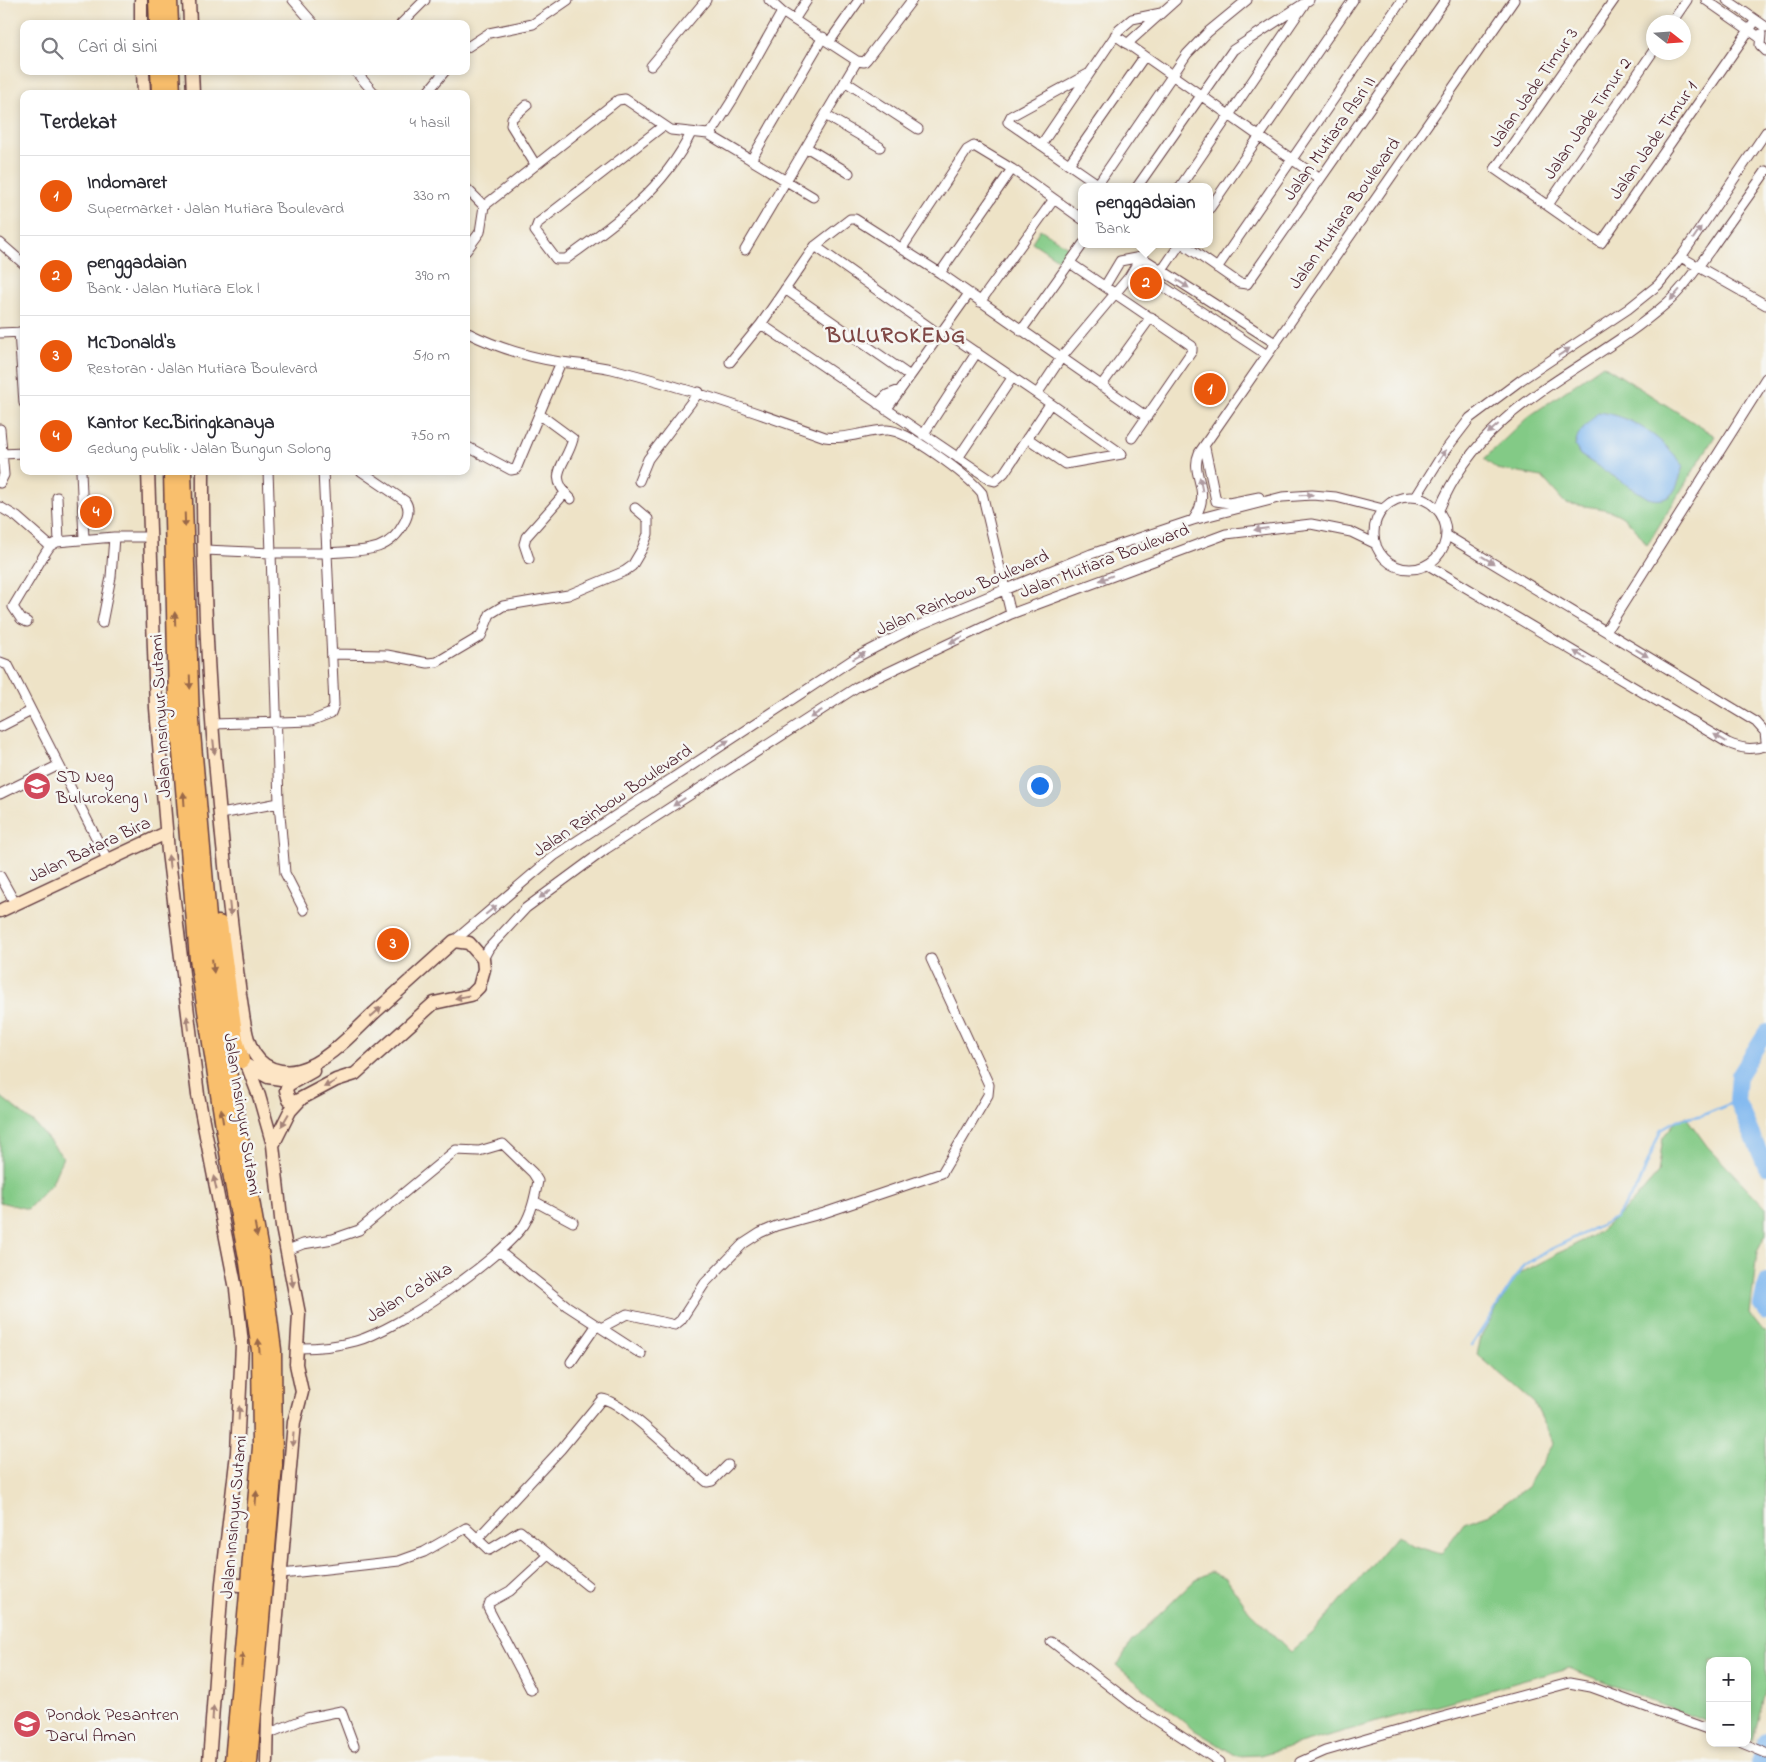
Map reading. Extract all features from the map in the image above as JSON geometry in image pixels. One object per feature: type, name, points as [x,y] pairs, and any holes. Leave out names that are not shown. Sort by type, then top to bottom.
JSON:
[{"type":"highway","points":[[157,0],[158,20]]},
{"type":"highway","points":[[169,0],[170,20]]},
{"type":"highway","points":[[159,75],[160,90]]},
{"type":"highway","points":[[171,75],[172,90]]},
{"type":"highway","name":"Jalan Insinyur Sutami","points":[[172,475],[177,703],[198,959],[232,1178],[248,1263],[260,1351],[261,1447],[234,1762]]},
{"type":"highway","name":"Jalan Insinyur Sutami","points":[[183,475],[191,722],[215,983],[261,1257],[273,1350],[274,1465],[249,1762]]},
{"type":"highway","points":[[191,722],[198,735],[201,752],[219,928],[228,974],[235,1040],[244,1063]]},
{"type":"street","points":[[140,0],[141,20]]},
{"type":"street","points":[[190,0],[190,20]]},
{"type":"street","points":[[292,0],[310,20]]},
{"type":"street","points":[[405,20],[425,0]]},
{"type":"street","points":[[470,45],[489,33],[533,24],[568,0]]},
{"type":"street","points":[[651,66],[706,0]]},
{"type":"street","points":[[769,0],[794,20],[826,39],[857,61],[864,62],[912,0]]},
{"type":"street","points":[[794,20],[807,0]]},
{"type":"street","points":[[751,160],[826,39],[859,0]]},
{"type":"street","points":[[1127,44],[1176,0]]},
{"type":"street","points":[[1101,183],[1172,76],[1198,42],[1247,0]]},
{"type":"street","points":[[1213,204],[1353,0]]},
{"type":"street","points":[[1189,248],[1217,268],[1402,0]]},
{"type":"street","name":"Jalan Mutiara Boulevard","points":[[1193,520],[1203,501],[1197,463],[1200,453],[1514,0]]},
{"type":"street","name":"Jalan Jade Timur 3","points":[[1548,206],[1496,168],[1614,0]]},
{"type":"street","points":[[1677,15],[1687,0]]},
{"type":"street","points":[[1706,0],[1759,37]]},
{"type":"street","points":[[1727,0],[1766,28],[1759,37],[1760,45],[1766,50]]},
{"type":"street","points":[[1140,183],[1233,50],[1307,1]]},
{"type":"street","points":[[1183,183],[1307,1]]},
{"type":"street","name":"Jalan Mutiara Asri II","points":[[1217,268],[1239,283],[1245,285],[1249,283],[1444,1]]},
{"type":"street","points":[[708,134],[714,129],[733,99],[782,12]]},
{"type":"street","points":[[1041,145],[1115,35],[1132,19],[1161,13]]},
{"type":"street","name":"Jalan Jade Timur 1","points":[[1548,206],[1601,243],[1756,20]]},
{"type":"street","points":[[1115,35],[1320,179]]},
{"type":"street","points":[[1069,164],[1144,57]]},
{"type":"street","name":"Jalan Jade Timur 2","points":[[1548,206],[1647,60]]},
{"type":"street","points":[[745,250],[857,61]]},
{"type":"street","points":[[1088,74],[1009,118],[1010,124],[1097,183]]},
{"type":"street","points":[[143,75],[144,90]]},
{"type":"street","points":[[192,75],[193,90]]},
{"type":"street","points":[[358,75],[372,90]]},
{"type":"street","points":[[429,90],[442,75]]},
{"type":"street","points":[[846,82],[918,129]]},
{"type":"street","points":[[470,246],[480,232],[484,206],[535,164],[622,99],[630,101],[664,126],[691,133],[708,134],[813,197]]},
{"type":"street","points":[[527,105],[512,118],[511,125],[535,164]]},
{"type":"street","points":[[825,115],[880,147]]},
{"type":"street","points":[[664,126],[538,223],[535,231],[556,259],[566,259],[638,204],[680,155],[691,133]]},
{"type":"street","points":[[1416,497],[1444,452],[1470,418],[1521,380],[1628,309],[1658,284],[1681,257],[1766,132]]},
{"type":"street","points":[[902,248],[967,150],[974,146],[1012,169],[1078,216]]},
{"type":"street","points":[[806,147],[848,173]]},
{"type":"street","points":[[940,274],[1012,169]]},
{"type":"street","points":[[1438,510],[1445,494],[1486,435],[1530,397],[1640,326],[1671,300],[1699,266],[1766,171]]},
{"type":"street","points":[[470,192],[484,206]]},
{"type":"street","points":[[980,302],[1054,199]]},
{"type":"street","points":[[730,362],[762,324],[815,246],[851,218],[858,220],[902,248],[1146,417]]},
{"type":"street","points":[[0,243],[20,260]]},
{"type":"street","points":[[815,246],[941,332],[977,352],[1122,454],[1065,464],[1027,438]]},
{"type":"street","points":[[1021,331],[1080,248]]},
{"type":"street","points":[[1155,281],[1180,248]]},
{"type":"street","points":[[1105,286],[1120,262],[1126,258],[1141,257],[1275,344]]},
{"type":"street","points":[[1038,394],[1061,358],[1115,294],[1141,257]]},
{"type":"street","points":[[1681,257],[1766,305]]},
{"type":"street","points":[[1070,264],[1191,344],[1192,348],[1132,438]]},
{"type":"street","points":[[1135,268],[1267,355]]},
{"type":"street","points":[[785,289],[910,376]]},
{"type":"street","points":[[886,410],[968,295]]},
{"type":"street","points":[[1195,308],[1202,296]]},
{"type":"street","points":[[1225,328],[1232,316]]},
{"type":"street","points":[[1101,386],[1150,317]]},
{"type":"street","points":[[762,324],[991,480],[995,480],[1004,473],[1050,404]]},
{"type":"street","points":[[0,333],[20,332]]},
{"type":"street","points":[[470,334],[496,347],[561,362],[610,368],[699,392],[826,437],[846,437],[887,430],[907,436],[971,480],[982,493],[1011,614]]},
{"type":"street","points":[[923,435],[977,352]]},
{"type":"street","points":[[470,448],[511,470],[516,469],[561,362]]},
{"type":"street","points":[[958,458],[1012,378]]},
{"type":"street","points":[[1606,631],[1766,378]]},
{"type":"street","points":[[878,404],[887,395],[900,390]]},
{"type":"street","points":[[639,481],[648,459],[699,392]]},
{"type":"street","points":[[529,559],[524,544],[526,537],[568,496],[559,484],[558,476],[573,439],[539,414]]},
{"type":"street","points":[[0,429],[4,475],[0,482]]},
{"type":"street","points":[[1205,448],[1216,501],[1229,503],[1271,494],[1282,497]]},
{"type":"street","points":[[2,454],[20,453]]},
{"type":"street","points":[[81,475],[84,539]]},
{"type":"street","points":[[148,475],[156,708],[166,833],[198,1095],[226,1229],[240,1317],[242,1351],[237,1453],[222,1583],[209,1762]]},
{"type":"street","points":[[203,475],[212,724],[240,994],[246,1033],[255,1055],[265,1064],[279,1071],[298,1070],[314,1063],[340,1045],[454,941],[469,943],[483,959],[484,969],[478,987],[471,995],[434,1002],[355,1074],[336,1080],[294,1102],[289,1100],[286,1095],[288,1085],[305,1076],[330,1058],[340,1045]]},
{"type":"street","points":[[268,475],[278,802],[285,873],[304,910]]},
{"type":"street","points":[[212,724],[311,721],[331,713],[334,705],[324,475]]},
{"type":"street","points":[[205,550],[328,553],[384,546],[399,532],[406,521],[409,509],[405,501],[367,475]]},
{"type":"street","name":"Jalan Rainbow Boulevard","points":[[454,941],[554,856],[855,658],[918,626],[1091,554],[1193,520],[1282,497],[1312,495],[1336,497],[1383,509]]},
{"type":"street","points":[[1416,497],[1425,500],[1438,510],[1444,519],[1446,535],[1441,552],[1428,565],[1420,568],[1401,568],[1385,560],[1376,544],[1375,526],[1383,509],[1398,499],[1416,497]]},
{"type":"street","points":[[57,498],[59,542]]},
{"type":"street","points":[[0,507],[16,517],[50,546]]},
{"type":"street","points":[[332,654],[387,655],[428,663],[437,662],[482,636],[490,614],[503,606],[560,597],[614,578],[632,566],[648,534],[648,520],[635,508]]},
{"type":"street","name":"Jalan Mutiara Boulevard","points":[[483,959],[489,948],[526,908],[606,849],[857,687],[1011,614],[1226,534],[1311,524],[1351,532],[1376,544]]},
{"type":"street","points":[[1446,535],[1756,722],[1765,732],[1766,740]]},
{"type":"street","points":[[102,623],[111,577],[114,537]]},
{"type":"street","points":[[27,622],[13,609],[14,605],[50,546],[59,542],[84,539],[149,537]]},
{"type":"street","points":[[1428,565],[1728,743],[1752,750],[1766,746]]},
{"type":"street","points":[[0,662],[8,665],[107,859]]},
{"type":"street","points":[[0,727],[31,711]]},
{"type":"street","points":[[0,794],[59,765]]},
{"type":"street","points":[[221,814],[278,802]]},
{"type":"street","name":"Jalan Batara Bira","points":[[0,911],[107,859],[166,833]]},
{"type":"street","points":[[0,876],[15,903]]},
{"type":"street","points":[[571,1362],[599,1327],[612,1324],[627,1314],[675,1325],[681,1320],[705,1283],[714,1273],[743,1244],[760,1233],[776,1226],[824,1213],[942,1173],[986,1099],[989,1085],[931,959]]},
{"type":"street","points":[[244,1063],[268,1077],[294,1081]]},
{"type":"street","points":[[244,1063],[259,1096],[273,1145],[282,1227],[299,1314],[299,1348],[296,1364],[302,1392],[294,1422],[282,1574],[275,1588],[267,1762]]},
{"type":"street","points":[[273,1145],[290,1111],[302,1098]]},
{"type":"street","name":"Jalan Ca'dika","points":[[288,1250],[303,1244],[337,1238],[358,1230],[456,1150],[479,1151],[498,1144],[505,1146],[538,1182],[534,1201],[524,1225],[500,1252],[433,1299],[375,1334],[354,1342],[299,1348]]},
{"type":"street","points":[[534,1201],[573,1222]]},
{"type":"street","points":[[500,1252],[567,1306],[641,1354]]},
{"type":"street","points":[[478,1538],[561,1449],[602,1399],[609,1400],[628,1414],[707,1482],[712,1481],[728,1465]]},
{"type":"street","points":[[282,1574],[400,1561],[424,1552],[466,1528],[489,1550],[520,1531],[588,1586]]},
{"type":"street","points":[[530,1690],[488,1608],[490,1602],[510,1591],[549,1555]]},
{"type":"street","points":[[222,1583],[239,1585]]},
{"type":"street","points":[[1051,1641],[1134,1706],[1220,1762]]},
{"type":"street","points":[[1300,1762],[1326,1751],[1428,1720],[1569,1683],[1591,1687],[1706,1729]]},
{"type":"street","points":[[267,1734],[307,1718],[338,1710],[343,1712],[354,1746]]},
{"type":"street","points":[[1751,1747],[1763,1752]]},
{"type":"green space","points":[[1040,229],[1068,247],[1059,260],[1032,242]]},
{"type":"green space","points":[[1603,365],[1715,436],[1647,545],[1638,532],[1621,516],[1603,509],[1565,503],[1542,477],[1497,469],[1484,459],[1528,417]]},
{"type":"green space","points":[[0,1096],[35,1124],[63,1157],[52,1183],[28,1209],[0,1202]]},
{"type":"green space","points":[[1686,1117],[1707,1146],[1766,1208],[1766,1235],[1757,1252],[1750,1314],[1766,1334],[1766,1687],[1753,1740],[1751,1739],[1751,1657],[1706,1657],[1706,1721],[1568,1668],[1260,1755],[1237,1756],[1191,1728],[1117,1666],[1131,1642],[1196,1579],[1211,1572],[1226,1578],[1249,1611],[1291,1652],[1315,1631],[1397,1535],[1411,1545],[1441,1554],[1464,1523],[1490,1514],[1527,1487],[1554,1443],[1534,1403],[1477,1354],[1482,1334],[1517,1275],[1599,1232],[1631,1204],[1658,1173],[1663,1137],[1677,1120]]},
{"type":"water","points":[[1598,412],[1611,414],[1635,423],[1675,455],[1683,465],[1677,487],[1669,496],[1664,499],[1648,498],[1580,455],[1575,446],[1578,435]]},
{"type":"waterway","points":[[1766,1032],[1739,1075],[1737,1101],[1766,1167]]},
{"type":"waterway","points":[[1472,1345],[1523,1266],[1547,1251],[1615,1218],[1638,1187],[1661,1129],[1677,1120],[1703,1115],[1737,1101]]},
{"type":"waterway","points":[[1766,1282],[1761,1305],[1766,1312]]},
{"type":"waterway","points":[[1759,1762],[1766,1740]]},
{"type":"place","name":"penggadaian","points":[[1146,283]]},
{"type":"place","name":"Indomaret","points":[[1210,389]]},
{"type":"place","name":"Kantor Kec.Biringkanaya","points":[[96,512]]},
{"type":"place","name":"SD Neg Bulurokeng I","points":[[37,786]]},
{"type":"place","name":"McDonald's","points":[[393,944]]},
{"type":"place","name":"Pondok Pesantren Darul Aman","points":[[27,1724]]},
{"type":"district","name":"BULUROKENG","points":[[896,334]]}]
